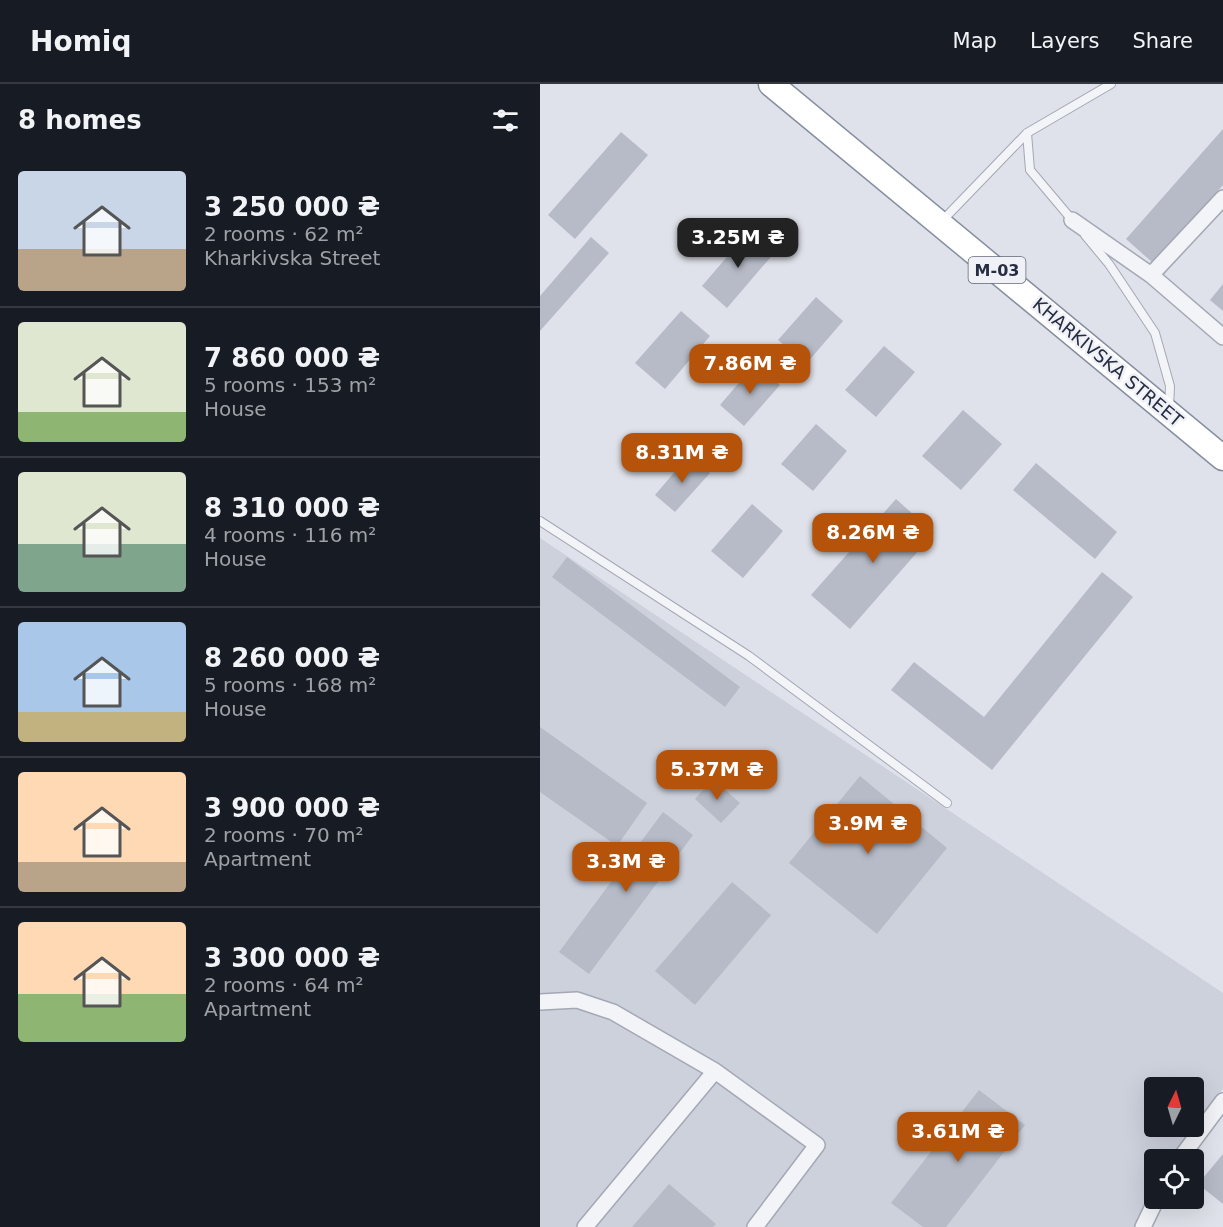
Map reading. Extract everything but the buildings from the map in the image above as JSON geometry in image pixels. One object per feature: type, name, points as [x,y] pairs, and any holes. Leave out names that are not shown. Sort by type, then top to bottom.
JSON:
[{"type":"highway","name":"KHARKIVSKA STREET","points":[[771,84],[1223,458]]},
{"type":"street","points":[[1151,275],[1223,198]]},
{"type":"street","points":[[1072,220],[1151,275],[1223,337]]},
{"type":"street","points":[[540,1002],[577,1000],[613,1012],[715,1071],[817,1146],[755,1227]]},
{"type":"street","points":[[585,1227],[715,1071]]},
{"type":"street","points":[[1187,1149],[1223,1101]]},
{"type":"street","points":[[1143,1227],[1152,1209]]},
{"type":"lane","points":[[940,223],[1027,134],[1111,84]]},
{"type":"lane","points":[[1027,134],[1030,170],[1109,264],[1155,333],[1170,386],[1169,412]]},
{"type":"lane","points":[[540,521],[749,656],[947,803]]},
{"type":"shaded area","points":[[540,538],[1223,993],[1223,1088],[1204,1119],[1204,1077],[1144,1077],[1144,1137],[1193,1137],[1185,1149],[1144,1149],[1144,1209],[1149,1209],[1138,1227],[540,1227]]}]
